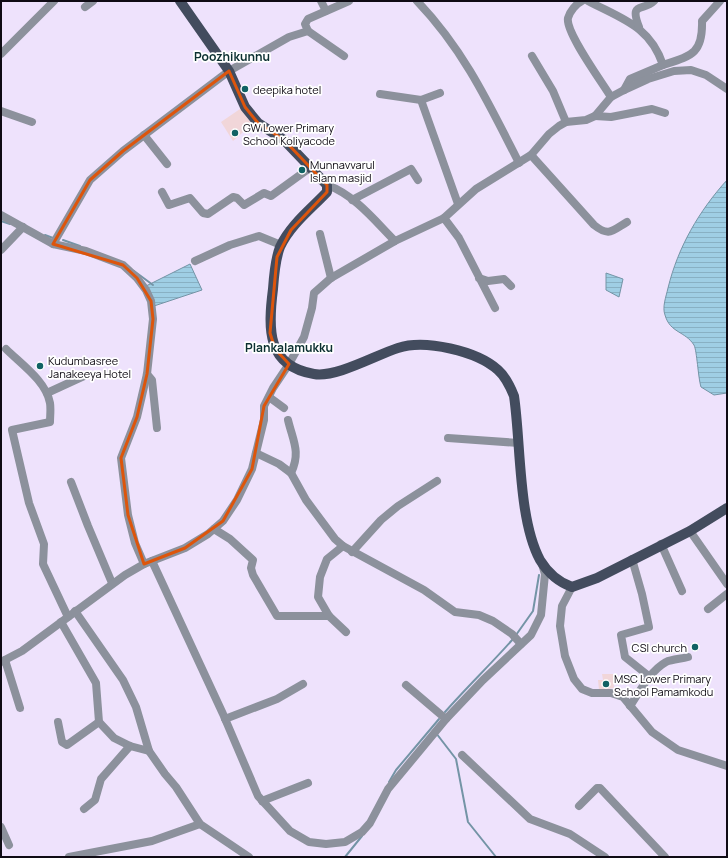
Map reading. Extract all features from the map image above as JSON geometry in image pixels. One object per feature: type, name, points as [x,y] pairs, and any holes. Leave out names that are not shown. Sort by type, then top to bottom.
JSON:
[{"type":"main road","points":[[182,2],[229,71],[245,107],[258,123],[284,140],[327,185],[327,192],[297,222],[281,246],[275,271],[270,318],[270,333],[275,349],[281,358],[298,369],[315,374],[328,374],[400,347],[411,345],[442,347],[466,353],[489,363],[508,381],[514,396],[527,517],[532,538],[540,560],[550,574],[562,583],[572,587],[590,581],[661,544],[690,531],[727,508]]},
{"type":"street","points":[[1,54],[54,1]]},
{"type":"street","points":[[85,7],[92,1]]},
{"type":"street","points":[[320,1],[326,12]]},
{"type":"street","points":[[344,56],[308,31],[306,21],[349,1]]},
{"type":"street","points":[[417,1],[444,31],[462,56],[477,80],[519,163]]},
{"type":"street","points":[[582,1],[572,10],[568,18],[569,26],[574,39],[612,97]]},
{"type":"street","points":[[588,1],[639,27],[650,39],[660,54],[663,65]]},
{"type":"street","points":[[639,27],[636,19],[636,11],[638,8],[651,4],[654,1]]},
{"type":"street","points":[[624,90],[630,79],[663,65],[690,56],[696,50],[702,33],[702,21],[720,1]]},
{"type":"street","points":[[52,244],[90,180],[123,151],[229,71],[289,37],[308,31]]},
{"type":"street","points":[[532,56],[553,90],[566,122]]},
{"type":"street","points":[[20,708],[3,661],[22,651],[112,583],[144,564],[185,548],[214,529],[223,521],[237,500],[252,468],[264,420],[264,406],[272,388],[289,364],[304,337],[312,308],[314,293],[331,278],[396,241],[444,218],[476,189],[531,155],[549,134],[566,122],[586,120],[595,116],[612,97],[624,90],[648,79],[674,71],[691,70],[706,75],[727,89]]},
{"type":"street","points":[[380,94],[421,100],[440,93]]},
{"type":"street","points":[[421,100],[458,204]]},
{"type":"street","points":[[595,116],[611,117],[652,109],[665,113]]},
{"type":"street","points":[[1,111],[32,122]]},
{"type":"street","points":[[144,135],[167,164]]},
{"type":"street","points":[[531,155],[602,232],[609,232],[627,222]]},
{"type":"street","points":[[162,192],[169,205],[190,198],[203,213],[208,214],[232,197],[237,198],[244,205],[264,193],[271,196],[311,167]]},
{"type":"street","points":[[352,200],[411,169],[418,180]]},
{"type":"street","points":[[327,185],[340,190],[396,241]]},
{"type":"street","points":[[1,215],[52,244],[86,251],[123,266],[137,278],[146,290],[151,301],[153,318],[147,374],[137,417],[121,458],[128,515],[135,543],[144,564]]},
{"type":"street","points":[[444,218],[459,238],[495,308]]},
{"type":"street","points":[[1,250],[22,228]]},
{"type":"street","points":[[320,234],[331,278]]},
{"type":"street","points":[[195,261],[230,245],[259,236],[281,246]]},
{"type":"street","points":[[479,278],[488,281],[504,279],[511,286]]},
{"type":"street","points":[[6,349],[33,376],[47,393],[50,404],[50,422],[12,430],[29,503],[44,544],[42,564],[68,617]]},
{"type":"street","points":[[147,374],[152,380],[157,428]]},
{"type":"street","points":[[47,393],[84,376]]},
{"type":"street","points":[[269,397],[284,408]]},
{"type":"street","points":[[288,420],[296,444],[296,463],[291,473]]},
{"type":"street","points":[[448,438],[519,443]]},
{"type":"street","points":[[256,453],[280,464],[291,473],[306,500],[335,539],[343,546],[424,590],[455,612],[479,614],[493,621],[512,634],[522,644]]},
{"type":"street","points":[[352,552],[381,520],[398,506],[437,481]]},
{"type":"street","points":[[71,482],[112,583]]},
{"type":"street","points":[[214,529],[230,540],[253,560],[253,575],[277,616],[329,616]]},
{"type":"street","points":[[690,531],[727,584]]},
{"type":"street","points":[[661,544],[682,591]]},
{"type":"street","points":[[343,546],[327,559],[320,577],[318,597],[329,616],[346,632]]},
{"type":"street","points":[[632,559],[642,594],[648,627],[621,635],[625,657],[650,677]]},
{"type":"street","points":[[152,561],[225,719],[258,796],[290,831],[309,842],[326,844],[345,842],[366,828],[388,789],[446,719],[483,680],[531,635],[541,615],[544,574],[540,560]]},
{"type":"street","points":[[572,587],[562,606],[560,626],[565,656],[574,679],[582,689],[592,693],[611,693],[623,697],[652,732],[678,750],[727,766]]},
{"type":"street","points":[[708,609],[727,594]]},
{"type":"street","points":[[75,611],[124,680],[136,707],[149,751],[200,824],[248,857]]},
{"type":"street","points":[[61,622],[96,683],[99,722],[114,738],[130,746],[149,751]]},
{"type":"street","points":[[630,706],[650,677],[667,662],[688,657]]},
{"type":"street","points":[[225,719],[277,699],[303,684]]},
{"type":"street","points":[[406,685],[446,719]]},
{"type":"street","points":[[58,722],[62,742],[67,745],[99,722]]},
{"type":"street","points":[[84,809],[95,800],[101,779],[130,746]]},
{"type":"street","points":[[462,754],[530,819],[570,834],[605,857]]},
{"type":"street","points":[[262,801],[308,783]]},
{"type":"street","points":[[579,806],[597,788],[600,788],[665,857]]},
{"type":"street","points":[[69,857],[152,841],[200,824]]},
{"type":"street","points":[[1,827],[10,845]]},
{"type":"highlighted area","points":[[229,71],[245,107],[258,123],[284,140],[327,185],[327,192],[291,230],[277,257],[270,333],[275,349],[289,364],[264,406],[252,469],[223,521],[185,548],[144,564],[128,515],[121,458],[137,417],[147,374],[153,319],[151,301],[137,278],[123,265],[53,244],[90,180],[123,151]]},
{"type":"shaded area","name":"GW Lower Primary School Koliyacode","points":[[240,109],[252,124],[233,141],[221,122]]},
{"type":"shaded area","name":"MSC Lower Primary School Pamamkodu","points":[[602,674],[613,674],[614,688],[599,690],[598,680],[603,680]]},
{"type":"water","points":[[727,180],[727,393],[714,395],[701,387],[694,345],[690,340],[674,329],[667,321],[664,312],[664,305],[672,273],[691,230],[707,204]]},
{"type":"water","points":[[190,264],[202,290],[154,306],[146,286]]},
{"type":"water","points":[[606,273],[623,279],[619,297],[606,290]]},
{"type":"waterway","points":[[1,221],[10,224]]},
{"type":"waterway","points":[[45,235],[53,238]]},
{"type":"waterway","points":[[63,240],[80,246]]},
{"type":"waterway","points":[[134,271],[153,285]]},
{"type":"waterway","points":[[516,635],[533,611],[539,575]]},
{"type":"waterway","points":[[445,712],[513,639]]},
{"type":"waterway","points":[[389,782],[396,770],[439,719]]},
{"type":"waterway","points":[[436,733],[456,759],[468,822],[496,857]]},
{"type":"waterway","points":[[345,857],[362,836]]},
{"type":"place","name":"deepika hotel","points":[[245,89]]},
{"type":"place","name":"GW Lower Primary School Koliyacode","points":[[235,133]]},
{"type":"place","name":"Munnavvarul Islam masjid","points":[[302,170]]},
{"type":"place","name":"Kudumbasree Janakeeya Hotel","points":[[40,366]]},
{"type":"place","name":"CSI church","points":[[695,647]]},
{"type":"place","name":"MSC Lower Primary School Pamamkodu","points":[[606,684]]},
{"type":"district","name":"Poozhikunnu","points":[[232,56]]},
{"type":"district","name":"Plankalamukku","points":[[289,347]]}]
